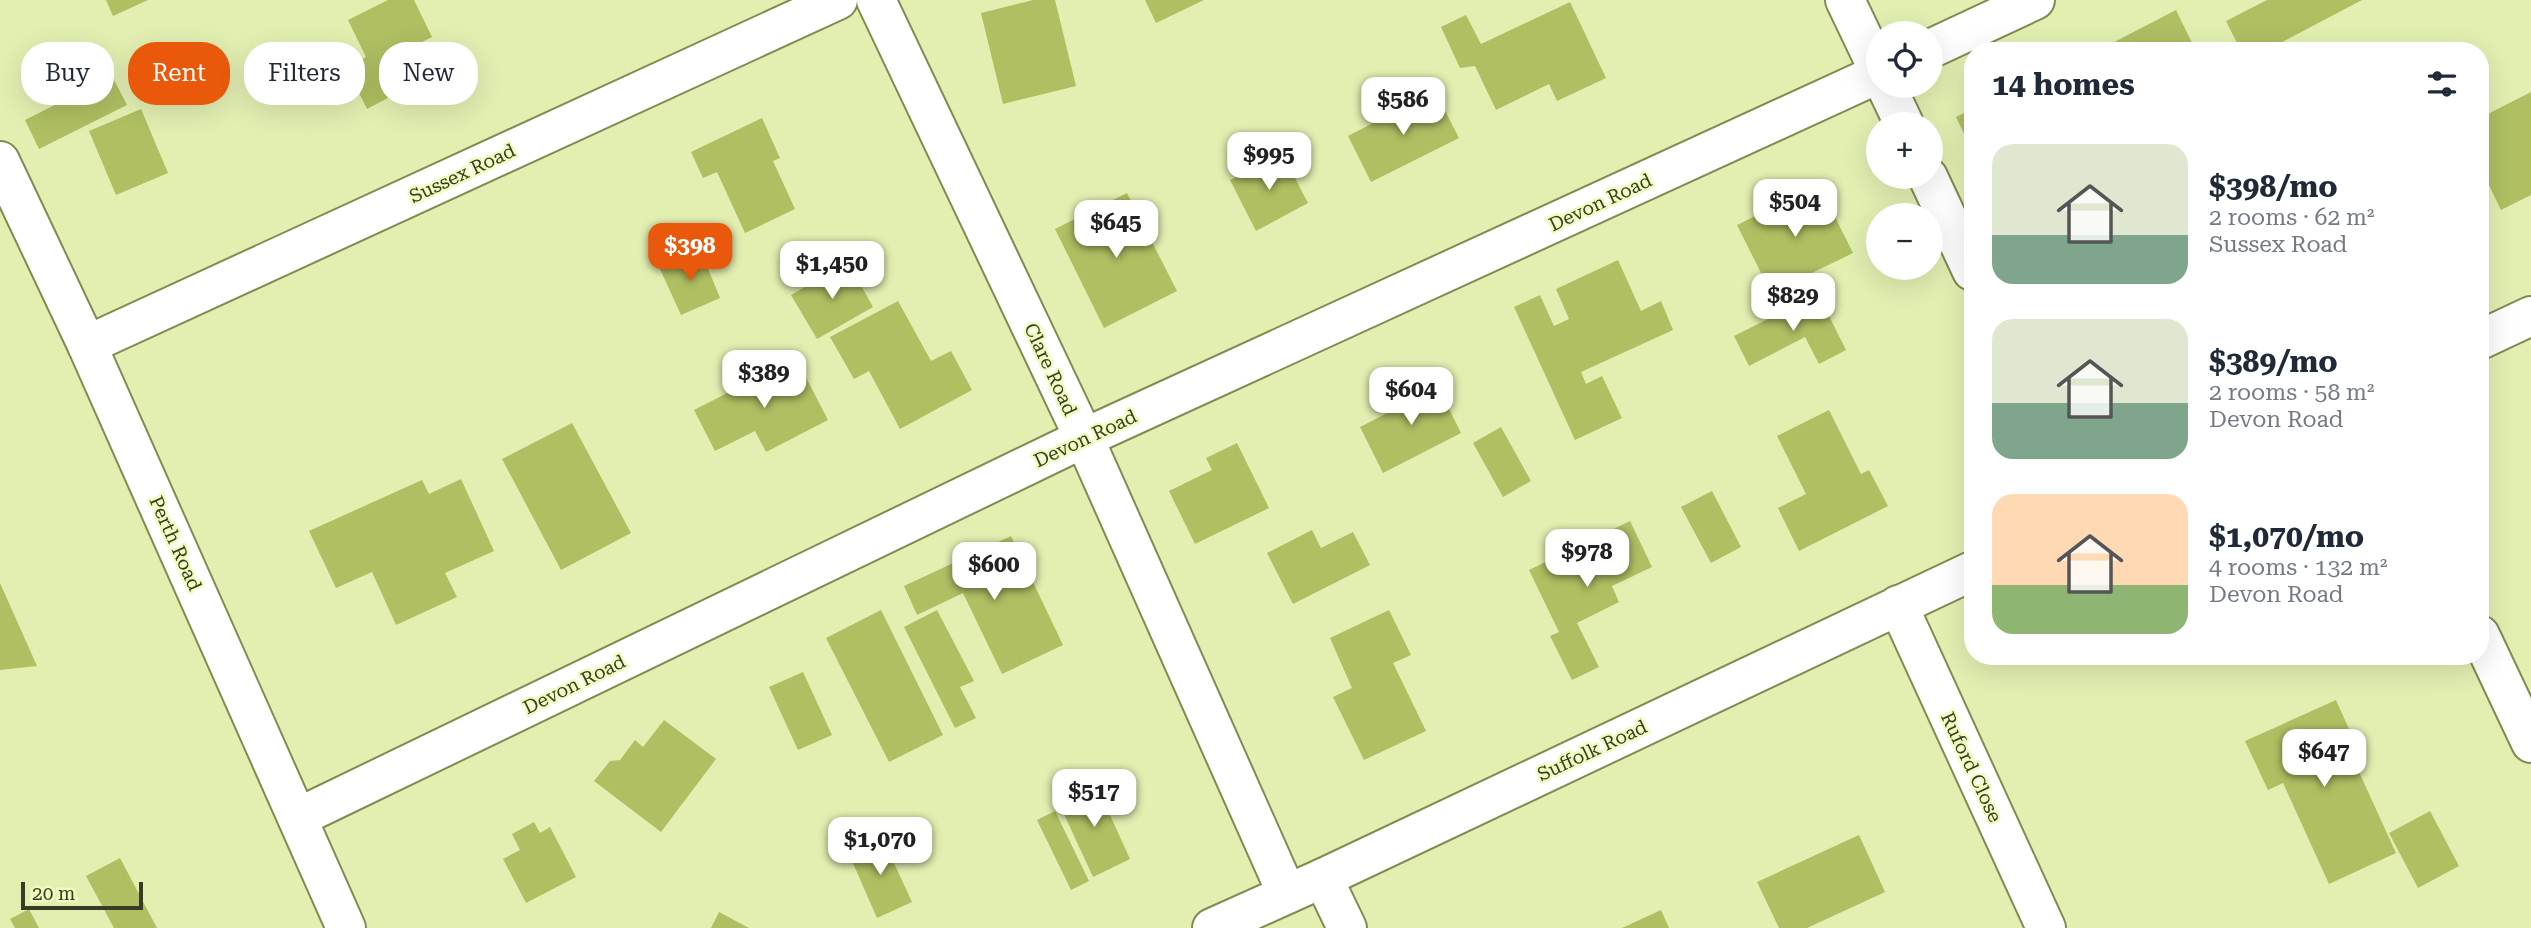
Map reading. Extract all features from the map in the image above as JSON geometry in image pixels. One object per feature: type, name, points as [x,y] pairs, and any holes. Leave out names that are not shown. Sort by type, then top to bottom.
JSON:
[{"type":"street","name":"Sussex Road","points":[[87,345],[838,0]]},
{"type":"street","name":"Clare Road","points":[[876,0],[1084,438],[1287,894]]},
{"type":"street","points":[[1845,0],[1866,46]]},
{"type":"street","points":[[1943,43],[2035,0]]},
{"type":"street","name":"Devon Road","points":[[299,817],[1084,438],[1866,78]]},
{"type":"street","name":"Perth Road","points":[[0,161],[87,345],[299,817],[346,928]]},
{"type":"street","points":[[1934,189],[1964,254]]},
{"type":"street","points":[[2489,336],[2531,316]]},
{"type":"street","name":"Suffolk Road","points":[[1212,928],[1964,575]]},
{"type":"street","name":"Ruford Close","points":[[1898,605],[2046,928]]},
{"type":"street","points":[[2489,654],[2531,743]]},
{"type":"street","points":[[1323,878],[1347,928]]},
{"type":"building","points":[[106,0],[148,0],[113,16]]},
{"type":"building","points":[[388,0],[414,0],[432,37],[422,42],[379,42],[379,103],[367,109],[365,42],[359,42],[348,20]]},
{"type":"building","points":[[1033,0],[1055,0],[1076,86],[1003,104],[981,13]]},
{"type":"building","points":[[1145,0],[1204,0],[1156,23]]},
{"type":"building","points":[[2267,0],[2362,0],[2282,42],[2236,42],[2226,21]]},
{"type":"building","points":[[1570,2],[1606,78],[1557,101],[1549,84],[1496,110],[1475,66],[1460,68],[1441,27],[1466,15],[1481,44]]},
{"type":"building","points":[[2176,10],[2192,42],[2114,42]]},
{"type":"building","points":[[114,80],[127,105],[39,149],[25,120],[55,105],[114,105]]},
{"type":"building","points":[[1435,91],[1459,138],[1371,182],[1348,136]]},
{"type":"building","points":[[2531,92],[2531,195],[2501,210],[2489,185],[2489,113]]},
{"type":"building","points":[[141,109],[168,173],[116,195],[89,131]]},
{"type":"building","points":[[1964,113],[1964,134],[1956,117]]},
{"type":"building","points":[[762,118],[780,158],[773,161],[795,209],[745,233],[717,172],[703,178],[691,152]]},
{"type":"building","points":[[1282,153],[1308,203],[1256,231],[1230,180]]},
{"type":"building","points":[[1819,185],[1853,253],[1771,293],[1737,225]]},
{"type":"building","points":[[1127,193],[1177,291],[1104,328],[1055,229]]},
{"type":"building","points":[[701,251],[720,298],[681,315],[660,269]]},
{"type":"building","points":[[1618,260],[1641,311],[1661,301],[1673,330],[1581,372],[1586,384],[1602,376],[1622,418],[1575,440],[1514,307],[1540,295],[1554,326],[1569,319],[1556,289]]},
{"type":"building","points":[[848,262],[873,307],[817,339],[791,295]]},
{"type":"building","points":[[1818,294],[1846,350],[1819,364],[1805,337],[1749,366],[1734,336]]},
{"type":"building","points":[[898,301],[931,361],[951,351],[972,390],[900,429],[869,371],[854,379],[830,337]]},
{"type":"building","points":[[796,358],[828,420],[766,452],[755,431],[715,451],[694,410]]},
{"type":"building","points":[[1433,377],[1461,433],[1383,473],[1360,427],[1407,403],[1402,393]]},
{"type":"building","points":[[1829,410],[1861,474],[1869,470],[1888,506],[1799,551],[1778,508],[1806,494],[1777,436]]},
{"type":"building","points":[[572,423],[631,533],[561,570],[502,459]]},
{"type":"building","points":[[1501,427],[1531,481],[1503,497],[1473,443]]},
{"type":"building","points":[[1237,443],[1269,508],[1195,544],[1169,491],[1212,470],[1206,458]]},
{"type":"building","points":[[461,479],[494,551],[445,573],[457,597],[396,625],[372,572],[336,588],[309,531],[422,480],[429,494]]},
{"type":"building","points":[[1712,491],[1741,547],[1711,563],[1681,507]]},
{"type":"building","points":[[1630,521],[1652,567],[1612,586],[1619,602],[1577,623],[1599,667],[1572,680],[1550,636],[1559,632],[1529,570]]},
{"type":"building","points":[[1312,530],[1321,548],[1353,532],[1370,565],[1293,604],[1267,553]]},
{"type":"building","points":[[1011,536],[1063,645],[1002,674],[963,593],[917,615],[904,586]]},
{"type":"building","points":[[0,583],[37,666],[0,670]]},
{"type":"building","points":[[881,610],[943,735],[889,762],[826,638]]},
{"type":"building","points":[[937,610],[974,681],[960,687],[976,718],[955,728],[904,627]]},
{"type":"building","points":[[1389,610],[1411,655],[1393,663],[1426,731],[1364,760],[1333,697],[1352,688],[1330,638]]},
{"type":"building","points":[[803,672],[832,735],[798,750],[769,687]]},
{"type":"building","points":[[2336,700],[2357,747],[2349,750],[2396,853],[2329,884],[2283,783],[2268,790],[2245,741]]},
{"type":"building","points":[[664,720],[716,759],[661,832],[594,781],[610,761],[620,760],[635,740],[643,747]]},
{"type":"building","points":[[1095,782],[1130,859],[1093,877],[1057,799]]},
{"type":"building","points":[[1055,811],[1089,881],[1071,890],[1037,820]]},
{"type":"building","points":[[2430,811],[2459,866],[2418,888],[2389,833]]},
{"type":"building","points":[[534,822],[540,833],[550,827],[576,877],[526,903],[503,859],[520,850],[512,834]]},
{"type":"building","points":[[1859,835],[1885,892],[1807,928],[1779,928],[1757,882]]},
{"type":"building","points":[[882,837],[912,902],[877,918],[848,852]]},
{"type":"building","points":[[120,858],[157,928],[114,928],[86,876]]},
{"type":"building","points":[[29,909],[39,928],[15,928],[10,919]]},
{"type":"building","points":[[1661,910],[1669,928],[1622,928]]},
{"type":"building","points":[[719,912],[749,928],[711,928]]}]
